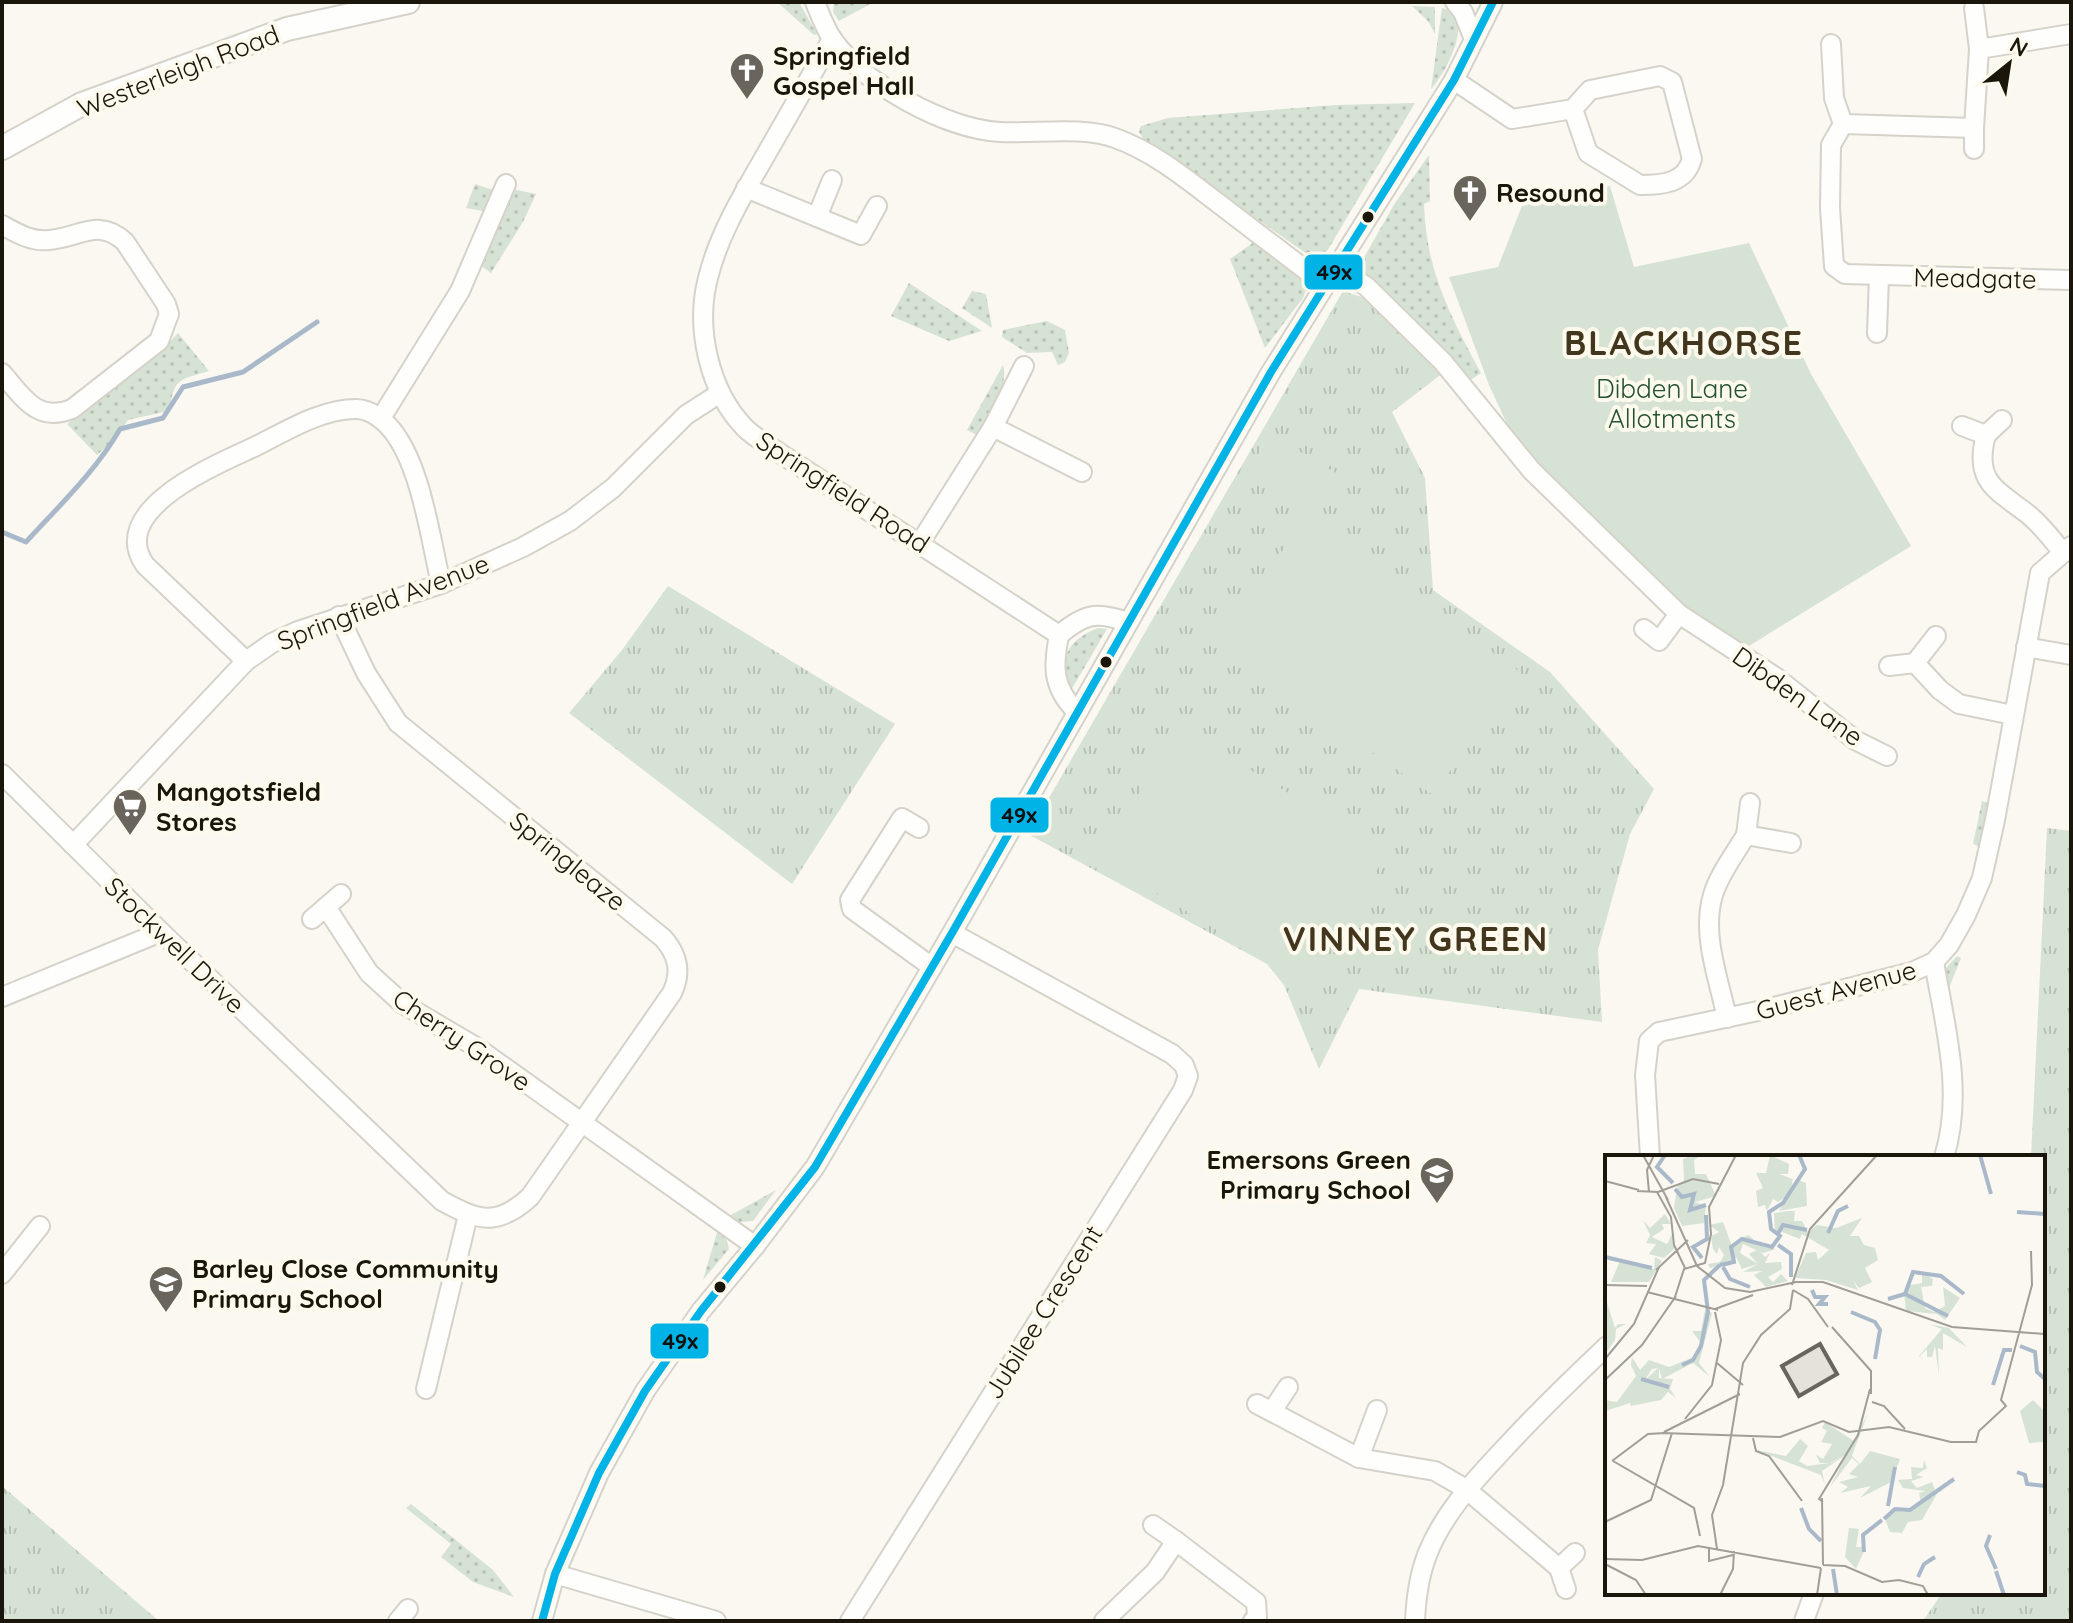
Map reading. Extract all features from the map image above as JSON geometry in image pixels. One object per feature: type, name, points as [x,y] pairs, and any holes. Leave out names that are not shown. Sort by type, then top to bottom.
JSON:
[{"type":"street","name":"Westerleigh Road","points":[[2,148],[82,104],[287,29],[408,2]]},
{"type":"street","points":[[815,2],[832,39],[847,56],[898,97],[927,113],[959,125],[997,132],[1114,137],[1157,157],[1324,284]]},
{"type":"street","points":[[1455,2],[1463,12],[1474,39]]},
{"type":"street","points":[[542,1621],[555,1574],[599,1473],[645,1391],[701,1311],[815,1167],[952,933],[1271,372],[1454,80],[1493,2]]},
{"type":"street","points":[[1974,8],[1979,49],[1974,149]]},
{"type":"street","points":[[1979,49],[2071,34]]},
{"type":"street","name":"Springfield Road","points":[[832,39],[746,188],[728,224],[707,280],[703,323],[707,356],[720,393],[745,428],[1059,635]]},
{"type":"street","points":[[1831,44],[1834,98],[1843,124],[1974,128]]},
{"type":"street","points":[[1454,80],[1512,119],[1573,109],[1590,90],[1660,76],[1672,82],[1692,159],[1688,172],[1682,178],[1640,185],[1588,153],[1573,109]]},
{"type":"street","name":"Meadgate","points":[[1843,124],[1831,145],[1830,208],[1834,266],[1845,274],[2071,280]]},
{"type":"street","points":[[817,217],[832,180]]},
{"type":"street","points":[[381,418],[460,291],[506,184]]},
{"type":"street","points":[[746,188],[861,235],[877,206]]},
{"type":"street","points":[[2,225],[30,239],[47,240],[97,229],[107,229],[117,234],[166,304],[169,314],[159,341],[72,409],[51,414],[39,410],[28,403],[2,373]]},
{"type":"street","name":"Dibden Lane","points":[[1336,266],[1367,287],[1443,362],[1532,471],[1679,614],[1777,678],[1855,740],[1887,756]]},
{"type":"street","name":"Meadgate","points":[[1877,333],[1879,276]]},
{"type":"street","points":[[920,543],[993,427],[1024,366]]},
{"type":"street","name":"Springfield Avenue","points":[[73,845],[246,661],[272,643],[339,616],[441,584],[523,547],[570,521],[613,488],[686,415],[720,393]]},
{"type":"street","points":[[246,661],[145,565],[137,544],[141,527],[156,504],[177,485],[313,419],[354,409],[366,410],[381,418],[406,451],[415,473],[441,584]]},
{"type":"street","points":[[2002,420],[1986,435],[1980,456],[1985,474],[2003,498],[2030,516],[2067,550]]},
{"type":"street","points":[[1962,426],[1986,435]]},
{"type":"street","points":[[993,427],[1082,472]]},
{"type":"street","name":"Guest Avenue","points":[[1650,1155],[1645,1075],[1649,1041],[1659,1032],[1912,972],[1934,962],[1949,945],[1982,878],[2040,573],[2067,550]]},
{"type":"street","points":[[1076,711],[1063,698],[1055,670],[1059,635],[1080,618],[1106,614],[1127,622]]},
{"type":"street","points":[[1644,629],[1659,641],[1679,614]]},
{"type":"street","name":"Springleaze","points":[[339,616],[366,673],[398,723],[663,938],[673,950],[679,973],[672,993],[581,1123]]},
{"type":"street","points":[[1889,666],[1915,663],[1936,636]]},
{"type":"street","points":[[2026,647],[2071,655]]},
{"type":"street","points":[[1915,663],[1940,690],[1959,704],[2013,715]]},
{"type":"street","name":"Stockwell Drive","points":[[2,774],[161,932],[442,1201],[468,1215]]},
{"type":"street","points":[[1727,1018],[1710,937],[1709,914],[1713,894],[1746,835],[1750,803]]},
{"type":"street","points":[[919,828],[902,818],[850,900],[852,909],[932,967]]},
{"type":"street","points":[[1746,835],[1791,843]]},
{"type":"street","name":"Cherry Grove","points":[[341,894],[319,913],[386,990],[403,1004],[476,1047],[581,1123]]},
{"type":"street","points":[[2,997],[161,932]]},
{"type":"street","name":"Jubilee Crescent","points":[[850,1621],[1183,1090],[1188,1076],[1184,1065],[1172,1054],[952,933]]},
{"type":"street","points":[[1934,962],[1954,1083],[1949,1142],[1945,1155]]},
{"type":"street","points":[[426,1389],[468,1215],[491,1218],[512,1213],[530,1197],[581,1123],[755,1246]]},
{"type":"street","points":[[2,1274],[40,1226]]},
{"type":"street","points":[[1415,1621],[1416,1593],[1427,1555],[1446,1517],[1466,1489],[1545,1404],[1605,1348]]},
{"type":"street","points":[[1288,1387],[1264,1407],[1359,1458],[1435,1471],[1466,1489],[1559,1568],[1566,1589]]},
{"type":"street","points":[[1359,1458],[1377,1410]]},
{"type":"street","points":[[1153,1525],[1256,1602],[1257,1617],[1253,1621]]},
{"type":"street","points":[[1104,1621],[1155,1572],[1176,1541]]},
{"type":"street","points":[[1559,1568],[1575,1553]]},
{"type":"street","points":[[555,1574],[716,1621]]},
{"type":"street","points":[[1804,1621],[1808,1595]]},
{"type":"green space","points":[[777,2],[799,2],[817,34],[814,35]]},
{"type":"green space","points":[[837,2],[874,2],[839,21],[833,12]]},
{"type":"green space","points":[[1412,6],[1435,7],[1435,34],[1428,21]]},
{"type":"green space","points":[[1442,8],[1452,13],[1458,33],[1450,59],[1431,89]]},
{"type":"green space","points":[[1415,103],[1320,263],[1145,141],[1139,132],[1141,126],[1168,118],[1336,105]]},
{"type":"green space","points":[[1429,155],[1430,201],[1424,204],[1429,250],[1450,312],[1481,373],[1466,383],[1358,268],[1395,203]]},
{"type":"green space","points":[[475,184],[496,191],[488,212],[466,208]]},
{"type":"green space","name":"Dibden Lane Allotments","points":[[1610,186],[1634,267],[1749,243],[1811,374],[1911,546],[1749,646],[1695,615],[1571,498],[1514,439],[1489,385],[1449,277],[1498,267],[1523,203]]},
{"type":"green space","points":[[512,189],[536,194],[523,222],[491,273],[481,266]]},
{"type":"green space","points":[[1254,242],[1303,279],[1307,287],[1303,298],[1265,348],[1230,259]]},
{"type":"green space","points":[[909,283],[982,331],[949,341],[891,316]]},
{"type":"green space","points":[[972,291],[986,294],[992,328],[962,308]]},
{"type":"green space","points":[[1343,291],[1371,300],[1443,373],[1392,412],[1425,478],[1433,590],[1550,672],[1654,789],[1630,834],[1598,950],[1602,1022],[1359,989],[1319,1069],[1284,985],[1267,964],[1028,834]]},
{"type":"green space","points":[[1047,321],[1065,330],[1069,353],[1065,362],[1058,365],[1052,352],[1027,353],[1002,337],[1003,330]]},
{"type":"green space","points":[[178,333],[209,371],[177,384],[170,406],[164,412],[128,420],[115,439],[97,455],[67,424],[166,346]]},
{"type":"green space","points":[[1003,365],[1000,391],[977,435],[967,430]]},
{"type":"green space","points":[[1270,434],[1341,476],[1317,516],[1246,474]]},
{"type":"green space","points":[[1304,520],[1520,672],[1433,795],[1217,643]]},
{"type":"green space","points":[[668,586],[895,724],[792,884],[569,713],[622,650]]},
{"type":"green space","points":[[1098,628],[1107,629],[1070,692],[1065,670],[1068,652],[1078,639]]},
{"type":"green space","points":[[1181,727],[1387,854],[1306,985],[1100,858]]},
{"type":"green space","points":[[1982,801],[1993,804],[1990,817],[1984,822],[1980,847],[1973,844]]},
{"type":"green space","points":[[2047,828],[2071,831],[2071,1621],[1923,1621],[1941,1595],[2045,1595],[2045,1155],[2031,1155]]},
{"type":"green space","points":[[1957,956],[1961,958],[1949,988],[1945,969]]},
{"type":"green space","points":[[776,1190],[753,1221],[740,1222],[729,1216]]},
{"type":"green space","points":[[718,1229],[726,1237],[729,1249],[703,1280]]},
{"type":"green space","points":[[2,1486],[159,1621],[2,1621]]},
{"type":"green space","points":[[411,1504],[493,1570],[514,1597],[473,1582],[441,1557],[451,1544],[406,1508]]},
{"type":"waterway","points":[[2,532],[26,542],[88,474],[120,429],[163,418],[183,387],[243,372],[317,322]]},
{"type":"transit line","name":"49x","points":[[542,1621],[555,1574],[599,1473],[645,1391],[701,1311],[815,1167],[952,933],[1271,372],[1454,80],[1493,2]]},
{"type":"place","name":"Springfield Gospel Hall","points":[[747,101]]},
{"type":"place","name":"Resound","points":[[1470,223]]},
{"type":"place","name":"Mangotsfield Stores","points":[[130,837]]},
{"type":"place","name":"Emersons Green Primary School","points":[[1437,1205]]},
{"type":"place","name":"Barley Close Community Primary School","points":[[166,1314]]},
{"type":"district","name":"BLACKHORSE","points":[[1684,342]]},
{"type":"district","name":"VINNEY GREEN","points":[[1416,938]]}]
